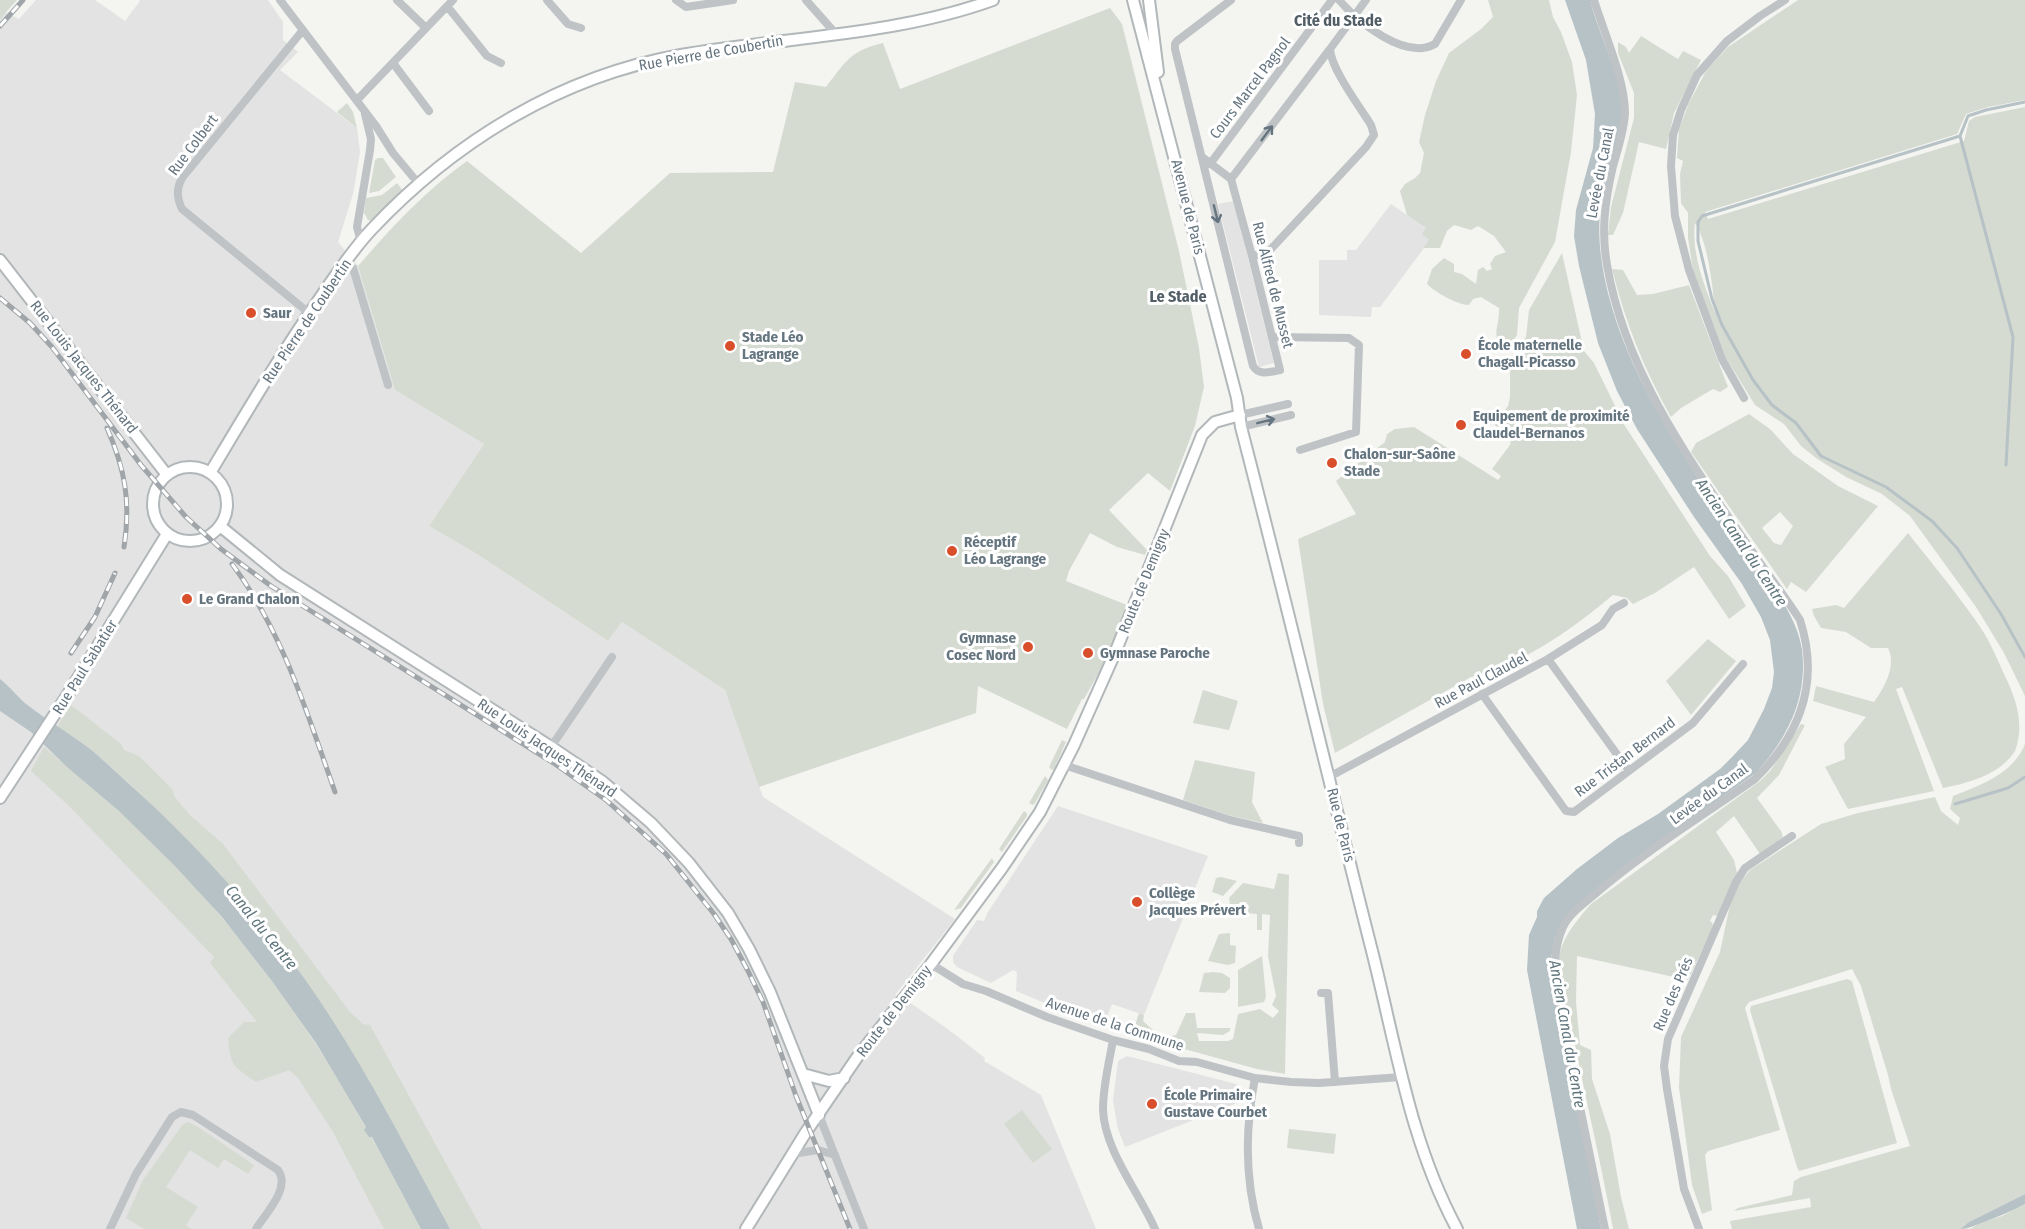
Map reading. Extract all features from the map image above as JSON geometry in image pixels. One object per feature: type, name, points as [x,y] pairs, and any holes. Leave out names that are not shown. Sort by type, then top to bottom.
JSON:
[{"type":"main road","name":"Rue Pierre de Coubertin","points":[[210,473],[309,313],[361,242],[408,194],[419,177],[502,122],[551,96],[603,75],[646,62],[680,55],[916,22],[993,0]]},
{"type":"main road","name":"Avenue de Paris","points":[[1133,0],[1240,415]]},
{"type":"main road","points":[[1149,0],[1163,111]]},
{"type":"main road","name":"Rue Louis Jacques Thénard","points":[[0,260],[167,475]]},
{"type":"main road","name":"Rue de Paris","points":[[1240,415],[1241,427],[1375,963],[1401,1077],[1426,1163],[1457,1229]]},
{"type":"main road","name":"Route de Demigny","points":[[746,1229],[792,1154],[844,1078],[931,964],[1034,822],[1064,765],[1115,653],[1202,435],[1215,422],[1240,415]]},
{"type":"main road","points":[[193,467],[210,473],[222,486],[226,496],[225,517],[220,526],[207,537],[197,541],[177,539],[167,534],[159,526],[152,506],[153,495],[158,484],[175,470],[193,467]]},
{"type":"main road","name":"Rue Louis Jacques Thénard","points":[[220,526],[268,567],[292,584],[551,747],[603,783],[651,823],[689,863],[728,913],[749,949],[770,992],[819,1114]]},
{"type":"main road","name":"Rue Paul Sabatier","points":[[0,798],[61,706],[167,534]]},
{"type":"main road","points":[[803,1074],[829,1081],[844,1078]]},
{"type":"street","points":[[280,0],[357,100],[393,153]]},
{"type":"street","points":[[397,0],[426,28]]},
{"type":"street","points":[[547,0],[568,24],[581,28]]},
{"type":"street","points":[[676,0],[686,7],[733,0]]},
{"type":"street","points":[[806,0],[836,34]]},
{"type":"street","name":"Rue Alfred de Musset","points":[[1231,0],[1175,44],[1253,366],[1255,371],[1267,373],[1280,370],[1231,179]]},
{"type":"street","name":"Cours Marcel Pagnol","points":[[1210,164],[1332,0]]},
{"type":"street","points":[[1339,0],[1353,17],[1376,33],[1399,44],[1416,48],[1430,47],[1440,38],[1461,0]]},
{"type":"street","points":[[1202,157],[1231,179],[1366,0]]},
{"type":"street","name":"Levée du Canal","points":[[1594,0],[1615,63],[1625,110],[1608,186],[1603,224],[1605,255],[1619,319],[1658,408],[1712,493],[1800,620],[1806,640],[1808,670],[1808,687],[1796,725],[1766,769],[1616,876],[1574,912],[1563,927],[1554,957],[1557,995],[1605,1229]]},
{"type":"street","points":[[1744,398],[1722,359],[1689,270],[1675,216],[1671,166],[1673,135],[1697,75],[1741,29],[1785,0]]},
{"type":"street","points":[[357,100],[450,3],[486,56],[501,63]]},
{"type":"street","name":"Rue Colbert","points":[[303,30],[182,178],[177,192],[182,209],[309,313]]},
{"type":"street","points":[[1252,256],[1270,250],[1366,147],[1374,135],[1371,125],[1332,61],[1330,49]]},
{"type":"street","points":[[393,63],[429,111]]},
{"type":"street","points":[[361,242],[357,227],[371,139],[365,111]]},
{"type":"street","points":[[370,150],[383,148],[393,153],[419,177]]},
{"type":"street","points":[[345,262],[353,268],[388,385]]},
{"type":"street","points":[[1272,337],[1349,338],[1355,340],[1359,350],[1356,432],[1300,450]]},
{"type":"street","points":[[1240,415],[1288,404]]},
{"type":"street","points":[[1241,427],[1291,415]]},
{"type":"street","name":"Rue Paul Claudel","points":[[1329,777],[1548,659],[1602,625],[1613,609],[1624,603]]},
{"type":"street","points":[[551,747],[612,657]]},
{"type":"street","points":[[1548,659],[1629,771]]},
{"type":"street","name":"Rue Tristan Bernard","points":[[1482,694],[1566,811],[1574,812],[1693,723],[1743,664]]},
{"type":"street","points":[[1064,765],[1230,820],[1299,836],[1299,843]]},
{"type":"street","name":"Rue des Prés","points":[[1699,1229],[1684,1189],[1667,1089],[1664,1066],[1668,1039],[1736,882],[1745,868],[1792,836]]},
{"type":"street","name":"Avenue de la Commune","points":[[931,964],[963,984],[986,991],[1037,1013],[1113,1040],[1149,1049],[1172,1059],[1197,1062],[1255,1078],[1290,1082],[1335,1082],[1401,1077]]},
{"type":"street","points":[[1321,993],[1328,993],[1335,1082]]},
{"type":"street","points":[[1113,1040],[1104,1098],[1105,1125],[1117,1156],[1155,1229]]},
{"type":"street","points":[[1255,1078],[1249,1112],[1247,1162],[1250,1192],[1259,1229]]},
{"type":"street","points":[[110,1229],[136,1174],[172,1117],[181,1112],[193,1115],[278,1170],[282,1186],[256,1229]]},
{"type":"street","points":[[819,1114],[864,1229]]},
{"type":"street","points":[[792,1154],[818,1150],[835,1155]]},
{"type":"shaded area","points":[[0,0],[17,0],[0,19]]},
{"type":"shaded area","points":[[36,0],[95,0],[125,21],[139,0],[268,0],[283,22],[283,40],[298,52],[280,70],[357,128],[360,152],[353,194],[338,242],[358,266],[395,390],[484,444],[429,526],[477,554],[608,641],[622,622],[725,690],[763,797],[955,919],[895,995],[949,1030],[985,1058],[984,1061],[1041,1095],[1096,1229],[0,1229],[0,10],[19,19]]},
{"type":"shaded area","points":[[1488,0],[1549,0],[1553,17],[1572,62],[1577,95],[1571,152],[1555,242],[1519,308],[1517,335],[1506,352],[1498,341],[1496,331],[1499,308],[1481,297],[1473,299],[1469,305],[1458,303],[1427,284],[1432,269],[1444,258],[1454,264],[1454,272],[1462,274],[1476,284],[1478,270],[1483,267],[1487,271],[1492,269],[1490,264],[1495,256],[1506,252],[1494,236],[1478,226],[1471,230],[1454,225],[1447,231],[1440,248],[1423,248],[1429,240],[1422,234],[1426,228],[1407,215],[1400,191],[1405,184],[1420,173],[1424,153],[1419,142],[1436,81],[1449,53],[1493,17]]},
{"type":"shaded area","points":[[1798,0],[2025,0],[2025,100],[1966,114],[1957,134],[1705,212],[1708,219],[1964,141],[1969,121],[1975,117],[2025,107],[2025,696],[2004,653],[1976,607],[1910,516],[1882,494],[1846,477],[1801,446],[1784,424],[1755,405],[1726,358],[1693,270],[1688,238],[1688,213],[1681,203],[1680,174],[1683,161],[1677,158],[1679,129],[1689,103],[1706,71],[1728,47]],"holes":[[[1695,223],[1700,231],[1709,266],[1715,312],[1697,257]]]},
{"type":"shaded area","points":[[1110,8],[1122,24],[1179,251],[1199,348],[1204,387],[1195,426],[1170,491],[1148,473],[1109,510],[1147,550],[1145,555],[1117,547],[1090,533],[1069,571],[1066,581],[1127,605],[1101,675],[1098,674],[1082,699],[1067,729],[978,686],[976,713],[759,787],[725,690],[622,622],[608,641],[477,554],[429,526],[484,444],[395,390],[358,266],[409,210],[451,173],[467,161],[581,253],[670,173],[773,172],[795,82],[826,87],[850,58],[863,50],[883,43],[900,89]]},
{"type":"shaded area","points":[[1641,36],[1678,59],[1683,51],[1701,60],[1674,113],[1666,149],[1639,142],[1623,213],[1613,235],[1608,235],[1611,207],[1634,118],[1634,93],[1618,53],[1618,42],[1626,47],[1629,53]]},
{"type":"shaded area","points":[[347,103],[353,112],[357,128],[337,112]]},
{"type":"shaded area","points":[[383,158],[396,177],[379,191],[369,193],[375,160]]},
{"type":"shaded area","points":[[397,183],[403,191],[372,221],[368,220],[364,213],[366,198],[382,195]]},
{"type":"shaded area","points":[[1234,201],[1274,363],[1259,367],[1218,204]]},
{"type":"shaded area","points":[[1391,204],[1426,228],[1430,240],[1380,307],[1372,307],[1371,317],[1319,315],[1319,260],[1347,260],[1347,250],[1356,250]]},
{"type":"shaded area","points":[[1562,253],[1584,351],[1594,363],[1625,426],[1710,556],[1728,576],[1746,606],[1729,619],[1694,567],[1655,593],[1633,604],[1627,598],[1613,595],[1564,633],[1528,655],[1510,664],[1471,677],[1335,753],[1323,704],[1298,539],[1356,514],[1336,481],[1385,442],[1387,434],[1395,429],[1414,427],[1498,480],[1501,476],[1492,469],[1510,445],[1511,439],[1495,425],[1508,406],[1510,360],[1526,337],[1529,310]]},
{"type":"shaded area","points":[[1612,269],[1623,270],[1637,295],[1653,294],[1689,285],[1728,387],[1720,392],[1713,389],[1681,408],[1671,417],[1636,345]]},
{"type":"shaded area","points":[[1749,414],[1770,429],[1793,454],[1838,486],[1878,506],[1806,592],[1791,582],[1787,589],[1691,452],[1696,443]],"holes":[[[1780,512],[1793,526],[1781,545],[1774,543],[1762,528]]]},
{"type":"shaded area","points":[[1908,533],[1960,599],[1988,640],[2008,683],[2018,712],[2018,741],[2009,759],[1992,772],[1983,777],[1943,788],[1902,687],[1896,689],[1934,791],[1848,809],[1825,767],[1845,759],[1844,744],[1866,717],[1813,701],[1816,686],[1874,702],[1888,676],[1890,655],[1888,648],[1871,648],[1846,632],[1821,628],[1812,609],[1836,605],[1844,608]]},
{"type":"shaded area","points":[[1708,639],[1736,661],[1691,715],[1666,681]]},
{"type":"shaded area","points":[[1203,690],[1238,701],[1229,730],[1193,723]]},
{"type":"shaded area","points":[[71,705],[121,744],[124,750],[139,756],[173,790],[174,796],[190,815],[223,844],[350,1012],[363,1024],[370,1025],[482,1229],[450,1229],[362,1070],[304,978],[248,907],[166,819],[101,758],[57,727]]},
{"type":"shaded area","points":[[1801,724],[1805,725],[1779,775],[1757,798],[1783,837],[1760,854],[1734,816],[1716,832],[1734,860],[1737,873],[1718,916],[1713,915],[1710,921],[1713,924],[1712,929],[1688,980],[1577,956],[1576,1002],[1580,1045],[1591,1050],[1592,1079],[1610,1134],[1629,1229],[1613,1229],[1573,1034],[1564,1001],[1559,968],[1560,951],[1571,929],[1591,904],[1760,781],[1770,771]]},
{"type":"shaded area","points":[[1062,740],[1066,742],[1052,770],[1049,767]]},
{"type":"shaded area","points":[[2025,744],[2025,1194],[1969,1222],[1960,1229],[1732,1229],[1730,1221],[1811,1207],[1810,1198],[1734,1211],[1738,1208],[1792,1195],[1794,1181],[1801,1177],[1910,1146],[1861,986],[1852,969],[1749,1002],[1745,1008],[1780,1130],[1708,1151],[1705,1155],[1712,1210],[1702,1214],[1692,1185],[1679,1088],[1681,1037],[1720,952],[1731,900],[1739,884],[1750,870],[1821,824],[1858,813],[1935,797],[1941,811],[1958,825],[1960,818],[1950,809],[1953,796],[1985,783],[2004,771],[2020,754]]},
{"type":"shaded area","points":[[44,747],[117,809],[158,848],[251,953],[279,990],[330,1067],[421,1229],[384,1229],[333,1132],[298,1078],[289,1070],[256,1082],[234,1065],[228,1038],[244,1022],[257,1022],[210,963],[214,957],[70,807],[31,771]]},
{"type":"shaded area","points":[[1195,760],[1255,772],[1252,802],[1263,823],[1228,815],[1183,800]]},
{"type":"shaded area","points":[[1045,776],[1048,780],[1035,803],[1033,805],[1029,803]]},
{"type":"shaded area","points":[[1058,806],[1208,856],[1144,1015],[1112,1004],[1103,1027],[1016,991],[1017,972],[1013,970],[991,983],[957,967],[953,962],[953,956],[977,920],[984,921]]},
{"type":"shaded area","points":[[1024,811],[1027,816],[1002,852],[999,849]]},
{"type":"shaded area","points":[[992,858],[994,862],[961,908],[954,910]]},
{"type":"shaded area","points":[[1278,873],[1289,875],[1285,1074],[1257,1069],[1166,1044],[1171,1036],[1176,1035],[1186,1013],[1195,1013],[1197,1028],[1230,1028],[1230,1031],[1223,1035],[1197,1033],[1199,1041],[1228,1041],[1233,1039],[1238,1014],[1260,1009],[1273,1018],[1279,1011],[1272,1005],[1276,996],[1268,956],[1270,915],[1262,914],[1262,930],[1257,930],[1257,914],[1231,912],[1229,898],[1243,883],[1274,889]]},
{"type":"shaded area","points":[[1216,878],[1237,881],[1223,896],[1212,892]]},
{"type":"shaded area","points":[[1230,933],[1230,945],[1236,946],[1235,963],[1228,965],[1208,961],[1219,934]]},
{"type":"shaded area","points":[[1262,956],[1266,997],[1264,1002],[1238,1007],[1238,970]]},
{"type":"shaded area","points":[[1204,973],[1222,973],[1230,978],[1230,988],[1225,993],[1199,992]]},
{"type":"shaded area","points":[[1847,979],[1852,981],[1897,1143],[1799,1171],[1750,1010],[1751,1006]]},
{"type":"shaded area","points":[[1139,1013],[1144,1015],[1143,1021],[1153,1030],[1151,1041],[1132,1035]]},
{"type":"shaded area","name":"École Primaire Gustave Courbet","points":[[1127,1056],[1236,1084],[1243,1094],[1242,1101],[1125,1147],[1118,1129],[1113,1101],[1118,1061]]},
{"type":"shaded area","points":[[1022,1110],[1052,1149],[1033,1163],[1004,1124]]},
{"type":"shaded area","points":[[188,1122],[254,1165],[248,1174],[224,1159],[218,1168],[190,1150],[166,1187],[198,1207],[186,1225],[191,1229],[144,1229],[126,1218],[143,1180],[183,1124]]},
{"type":"shaded area","points":[[1289,1129],[1336,1134],[1334,1154],[1287,1148]]},
{"type":"shaded area","points":[[2025,1204],[2025,1229],[1970,1229],[2002,1216]]},
{"type":"water","points":[[1565,0],[1590,0],[1615,72],[1622,100],[1620,131],[1605,183],[1599,220],[1604,276],[1619,329],[1641,380],[1667,429],[1727,523],[1782,600],[1798,633],[1803,668],[1802,685],[1793,717],[1777,746],[1756,773],[1613,875],[1555,937],[1551,974],[1601,1229],[1577,1229],[1527,970],[1529,935],[1544,898],[1618,838],[1658,814],[1720,769],[1748,740],[1764,709],[1772,688],[1774,672],[1770,640],[1761,617],[1742,584],[1694,517],[1637,429],[1617,391],[1598,343],[1574,236],[1576,210],[1593,148],[1595,114],[1586,60]]},
{"type":"water","name":"Canal du Centre","points":[[0,679],[26,704],[94,752],[151,804],[243,900],[304,978],[344,1039],[381,1101],[450,1229],[421,1229],[372,1137],[369,1137],[364,1130],[366,1127],[316,1043],[272,981],[222,917],[174,865],[119,811],[67,767],[31,732],[0,711]]},
{"type":"water","points":[[2025,1194],[2025,1204],[1985,1222],[1960,1229],[1969,1222]]},
{"type":"waterway","points":[[2025,102],[1968,116],[1960,136],[1702,216],[1698,222],[1698,241],[1712,299],[1722,325],[1753,380],[1772,405],[1796,423],[1821,456],[1886,487],[1932,521],[1957,548],[2001,614],[2025,657]]},
{"type":"waterway","points":[[1960,136],[2013,337],[2006,465]]},
{"type":"waterway","points":[[1955,804],[2008,788],[2025,777]]},
{"type":"railway","points":[[0,26],[23,0]]},
{"type":"railway","points":[[0,298],[30,323],[52,347],[141,465],[186,517],[221,549],[271,586],[555,764],[606,800],[666,854],[714,914],[748,971],[763,1002],[796,1096],[850,1229]]},
{"type":"railway","points":[[107,428],[125,486],[127,515],[124,547]]},
{"type":"railway","points":[[232,564],[250,590],[280,645],[304,703],[335,792]]},
{"type":"railway","points":[[71,653],[95,617],[115,573]]},
{"type":"place","name":"Saur","points":[[251,313]]},
{"type":"place","name":"Stade Léo Lagrange","points":[[730,346]]},
{"type":"place","name":"École maternelle Chagall-Picasso","points":[[1466,354]]},
{"type":"place","name":"Equipement de proximité Claudel-Bernanos","points":[[1461,425]]},
{"type":"place","name":"Chalon-sur-Saône Stade","points":[[1332,463]]},
{"type":"place","name":"Réceptif Léo Lagrange","points":[[952,551]]},
{"type":"place","name":"Le Grand Chalon","points":[[187,599]]},
{"type":"place","name":"Gymnase Cosec Nord","points":[[1028,647]]},
{"type":"place","name":"Gymnase Paroche","points":[[1088,653]]},
{"type":"place","name":"Collège Jacques Prévert","points":[[1137,902]]},
{"type":"place","name":"École Primaire Gustave Courbet","points":[[1152,1104]]},
{"type":"district","name":"Cité du Stade","points":[[1338,20]]},
{"type":"district","name":"Le Stade","points":[[1178,296]]},
{"type":"water label","name":"Ancien Canal du Centre","points":[[1742,542]]},
{"type":"water label","name":"Ancien Canal du Centre","points":[[1568,1034]]}]
